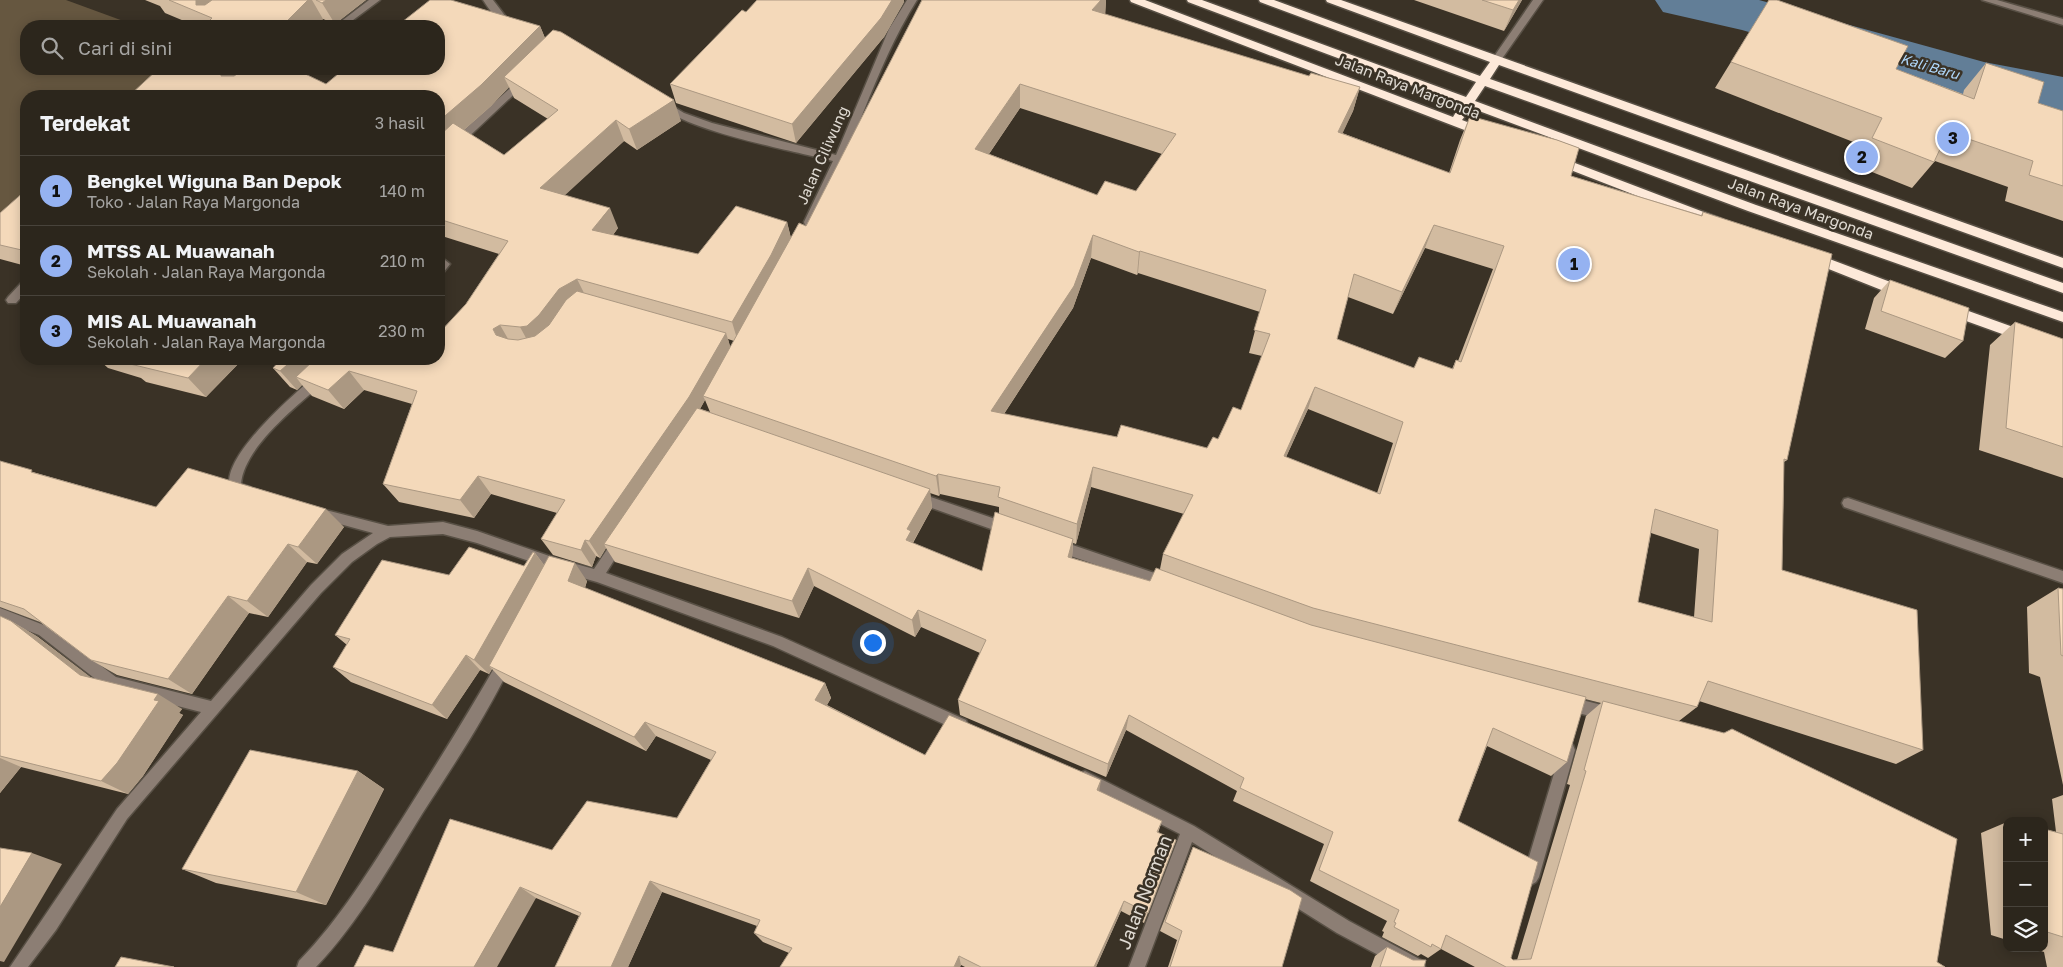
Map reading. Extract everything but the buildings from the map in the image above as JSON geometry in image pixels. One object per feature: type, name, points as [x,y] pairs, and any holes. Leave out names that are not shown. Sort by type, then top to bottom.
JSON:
[{"type":"highway","name":"Jalan Raya Margonda","points":[[1135,0],[1493,136]]},
{"type":"highway","name":"Jalan Raya Margonda","points":[[1192,0],[1752,208],[2063,318]]},
{"type":"highway","name":"Jalan Raya Margonda","points":[[1264,0],[1484,81],[2063,288]]},
{"type":"highway","points":[[1331,0],[1496,61],[2063,263]]},
{"type":"highway","points":[[1455,122],[1496,61]]},
{"type":"highway","points":[[1539,154],[1726,225]]},
{"type":"highway","points":[[1800,253],[1920,299]]},
{"type":"highway","points":[[1938,305],[2063,350]]},
{"type":"street","points":[[347,20],[375,0]]},
{"type":"street","points":[[488,0],[502,19],[519,28]]},
{"type":"street","name":"Jalan Ciliwung","points":[[805,230],[839,159],[894,29],[912,0]]},
{"type":"street","points":[[1496,61],[1538,0]]},
{"type":"street","points":[[1987,0],[2063,22]]},
{"type":"street","points":[[445,153],[528,76]]},
{"type":"street","points":[[655,96],[681,114],[700,123],[839,159]]},
{"type":"street","points":[[12,300],[20,292]]},
{"type":"street","points":[[263,496],[235,487],[238,466],[246,452],[291,406],[335,365]]},
{"type":"street","points":[[902,491],[1018,532]]},
{"type":"street","points":[[1848,504],[2063,577]]},
{"type":"street","points":[[308,510],[388,532],[443,528],[477,537],[556,570],[597,576],[777,641],[974,730]]},
{"type":"street","points":[[18,967],[50,924],[122,814],[334,570],[372,540],[388,532]]},
{"type":"street","points":[[597,576],[625,535]]},
{"type":"street","points":[[1046,542],[1182,589]]},
{"type":"street","points":[[0,614],[44,630],[112,683],[214,708]]},
{"type":"street","points":[[305,967],[323,950],[375,876],[479,710],[512,650]]},
{"type":"street","points":[[1551,699],[1618,716]]},
{"type":"street","points":[[1526,892],[1580,706]]},
{"type":"street","points":[[1073,772],[1100,784],[1188,831],[1343,927],[1417,967]]},
{"type":"street","name":"Jalan Norman","points":[[1137,967],[1188,831]]},
{"type":"shaded area","points":[[0,0],[66,0],[121,20],[20,20],[20,75],[182,75],[174,90],[20,90],[20,211],[0,226]]},
{"type":"waterway","name":"Kali Baru","points":[[1683,0],[1754,16],[1982,81],[2063,96]]},
{"type":"place","name":"MIS AL Muawanah","points":[[1953,138]]},
{"type":"place","name":"MTSS AL Muawanah","points":[[1862,157]]},
{"type":"place","name":"Bengkel Wiguna Ban Depok","points":[[1574,264]]}]
